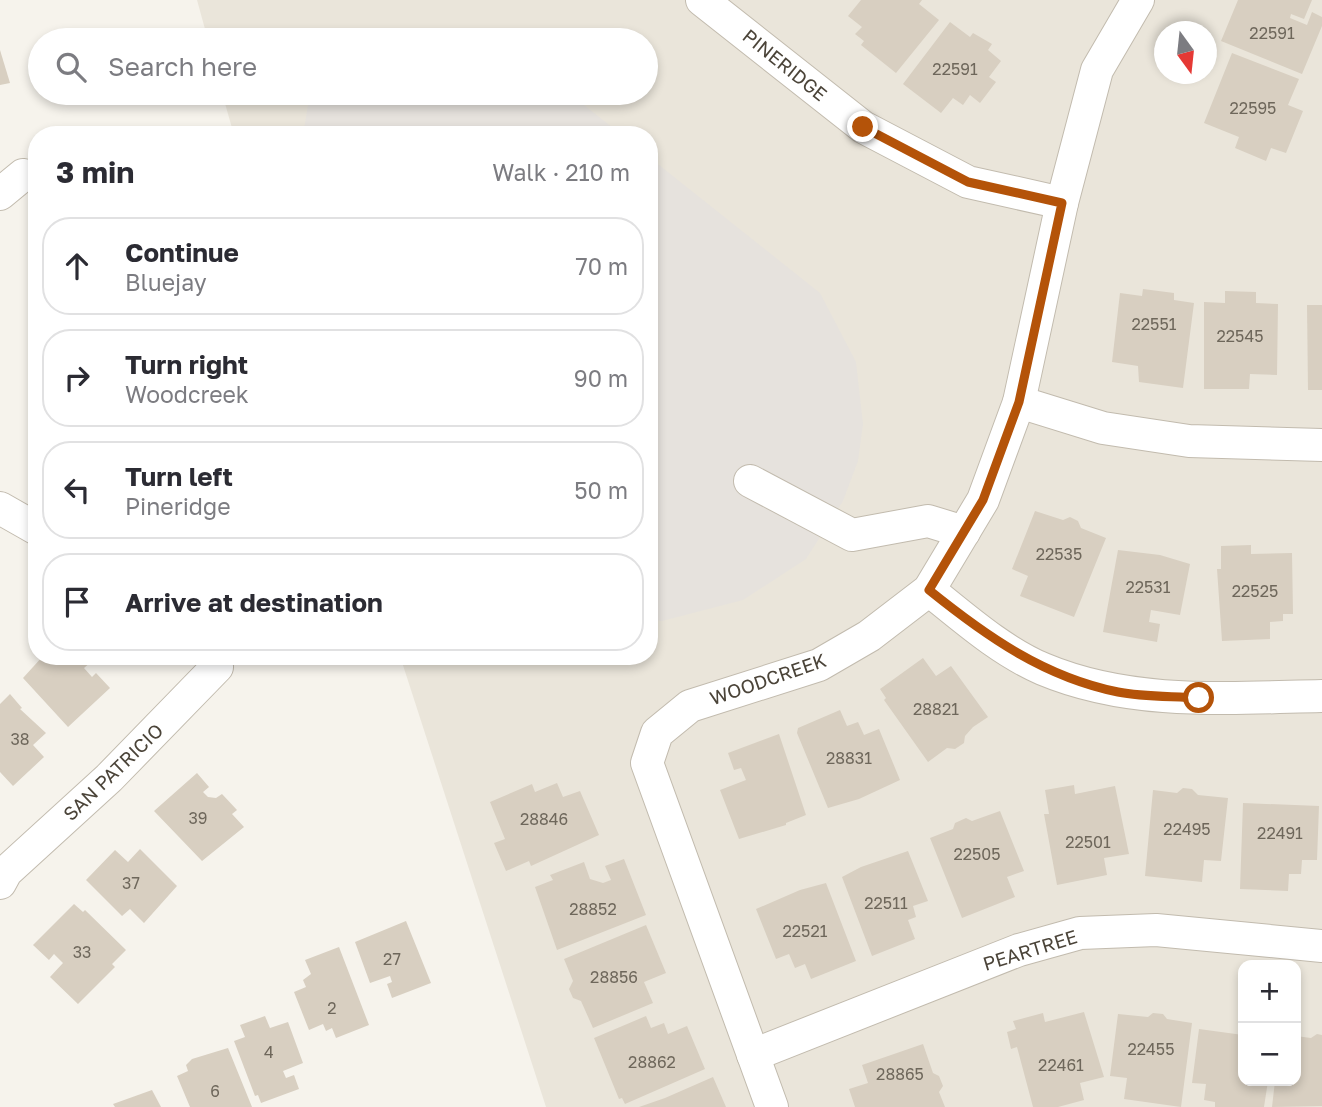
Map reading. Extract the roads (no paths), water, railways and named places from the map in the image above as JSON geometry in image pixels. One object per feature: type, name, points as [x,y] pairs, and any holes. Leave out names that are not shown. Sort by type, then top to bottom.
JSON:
[{"type":"street","name":"PINERIDGE","points":[[702,0],[863,127],[968,182],[1062,203]]},
{"type":"street","name":"WOODCREEK","points":[[772,1107],[647,763],[657,733],[690,706],[819,665],[869,636],[929,590],[983,500],[1019,402],[1062,203],[1097,71],[1138,0]]},
{"type":"street","points":[[1019,402],[1103,428],[1189,441],[1322,445]]},
{"type":"street","points":[[750,481],[852,535],[929,521],[964,532]]},
{"type":"street","points":[[0,508],[28,524]]},
{"type":"street","points":[[929,590],[980,630],[1042,668],[1118,692],[1199,698],[1322,696]]},
{"type":"street","name":"SAN PATRICIO","points":[[0,883],[6,872],[110,778],[217,665]]},
{"type":"street","name":"PEARTREE","points":[[753,1055],[1019,950],[1080,933],[1156,930],[1322,946]]}]
